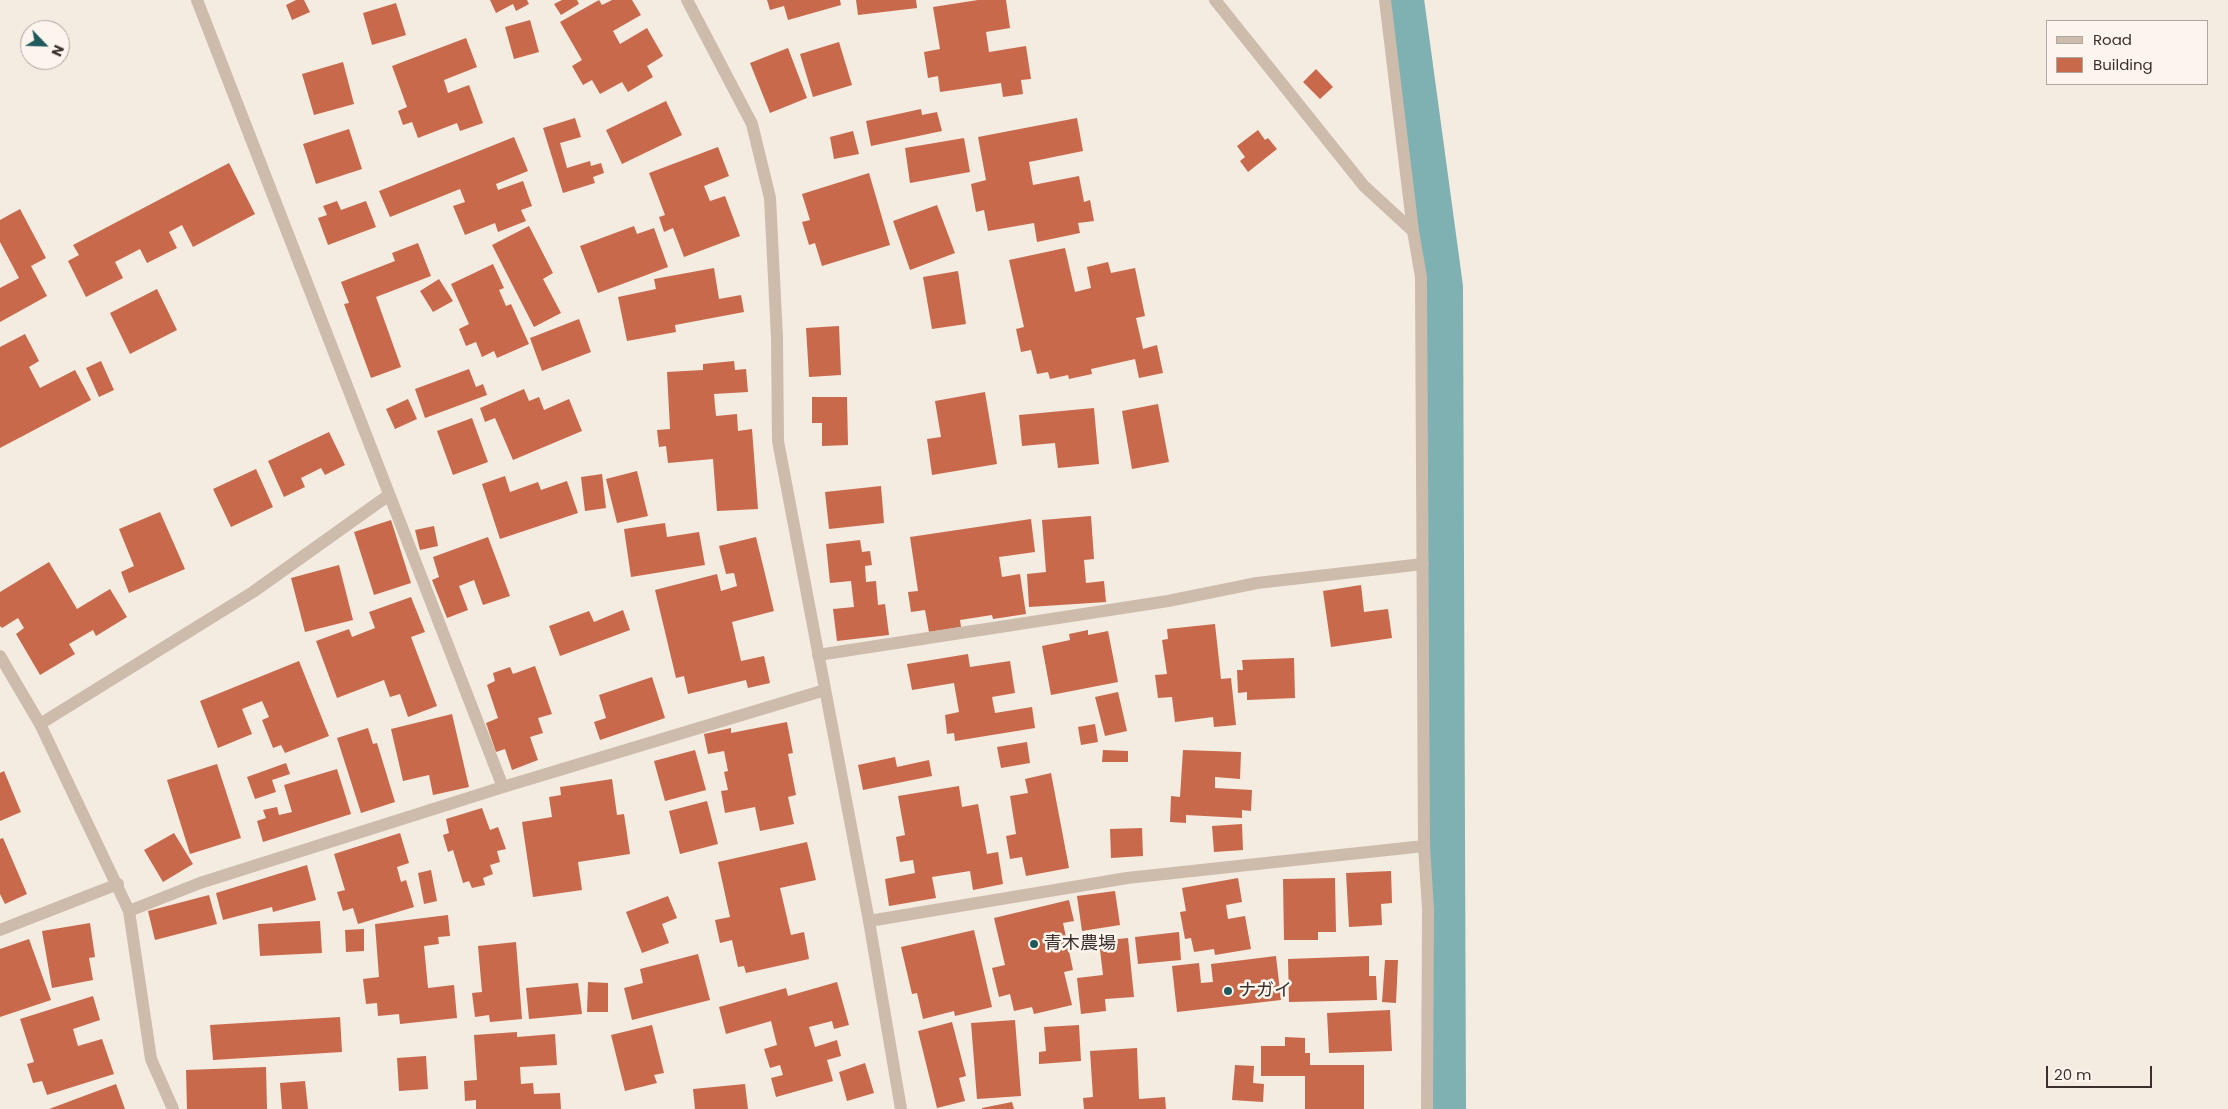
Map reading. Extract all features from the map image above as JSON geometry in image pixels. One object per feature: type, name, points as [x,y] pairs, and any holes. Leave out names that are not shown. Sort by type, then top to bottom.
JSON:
[{"type":"street","points":[[197,0],[503,787]]},
{"type":"street","points":[[687,0],[752,124],[770,198],[778,441],[869,921],[901,1109]]},
{"type":"street","points":[[1215,0],[1364,186],[1413,231]]},
{"type":"street","points":[[1385,0],[1413,231],[1422,277],[1424,846],[1428,909],[1427,1109]]},
{"type":"street","points":[[40,724],[253,592],[389,495]]},
{"type":"street","points":[[818,655],[1168,600],[1257,583],[1423,564]]},
{"type":"street","points":[[0,656],[40,724],[118,884],[129,911],[151,1059],[173,1109]]},
{"type":"street","points":[[129,911],[200,883],[503,787],[825,690]]},
{"type":"street","points":[[869,921],[1127,878],[1424,846]]},
{"type":"street","points":[[0,930],[118,884]]},
{"type":"building","points":[[296,0],[304,0],[310,12],[292,20],[286,5]]},
{"type":"building","points":[[490,0],[527,0],[529,4],[516,11],[513,4],[496,13]]},
{"type":"building","points":[[562,0],[577,0],[579,4],[561,15],[554,4]]},
{"type":"building","points":[[599,0],[602,5],[612,0],[632,0],[641,15],[613,31],[620,44],[647,28],[663,56],[647,66],[653,77],[628,92],[622,82],[600,94],[592,80],[583,85],[572,66],[582,60],[560,22]]},
{"type":"building","points":[[767,0],[840,0],[841,5],[788,20],[784,6],[770,10]]},
{"type":"building","points":[[856,0],[916,0],[917,8],[858,15]]},
{"type":"building","points":[[978,0],[1006,0],[1010,28],[986,32],[989,52],[1026,46],[1031,79],[1021,80],[1023,94],[1003,97],[1001,83],[940,92],[938,76],[928,78],[924,52],[940,49],[933,7]]},
{"type":"building","points":[[396,3],[406,35],[372,45],[363,13]]},
{"type":"building","points":[[530,20],[539,52],[514,59],[505,27]]},
{"type":"building","points":[[466,38],[477,67],[444,80],[448,93],[469,85],[483,123],[460,131],[457,123],[418,138],[412,122],[403,125],[398,111],[407,107],[392,66]]},
{"type":"building","points":[[839,42],[852,85],[813,97],[800,54]]},
{"type":"building","points":[[788,48],[807,98],[770,113],[750,63]]},
{"type":"building","points":[[343,62],[354,104],[314,115],[302,74]]},
{"type":"building","points":[[1316,69],[1333,87],[1320,99],[1303,82]]},
{"type":"building","points":[[666,101],[682,135],[622,164],[606,130]]},
{"type":"building","points":[[921,109],[922,115],[937,112],[942,131],[871,146],[866,121]]},
{"type":"building","points":[[575,118],[581,137],[560,143],[567,168],[590,161],[591,166],[601,163],[604,173],[593,177],[595,183],[563,193],[543,128]]},
{"type":"building","points":[[1077,118],[1083,151],[1029,162],[1033,185],[1079,176],[1084,202],[1090,200],[1094,221],[1078,223],[1080,233],[1037,242],[1034,223],[988,231],[984,210],[976,212],[971,184],[986,180],[978,137]]},
{"type":"building","points":[[349,129],[362,169],[316,184],[303,144]]},
{"type":"building","points":[[1258,130],[1265,140],[1268,138],[1277,149],[1248,172],[1240,161],[1245,157],[1237,146]]},
{"type":"building","points":[[853,131],[859,154],[834,159],[830,137]]},
{"type":"building","points":[[514,137],[528,171],[496,184],[498,190],[523,181],[532,206],[521,210],[526,221],[498,232],[495,223],[465,235],[453,206],[465,202],[460,189],[390,217],[379,191]]},
{"type":"building","points":[[964,138],[970,172],[910,183],[905,148]]},
{"type":"building","points":[[718,147],[729,176],[704,186],[710,201],[725,196],[740,236],[684,257],[673,228],[664,232],[659,217],[665,215],[649,173]]},
{"type":"building","points":[[229,163],[255,214],[193,247],[182,225],[169,232],[177,248],[147,263],[140,249],[115,262],[123,278],[86,297],[68,261],[79,255],[73,245]]},
{"type":"building","points":[[869,173],[890,245],[822,266],[815,243],[809,245],[802,222],[810,220],[802,194]]},
{"type":"building","points":[[337,201],[341,210],[366,201],[376,227],[328,245],[318,218],[327,215],[323,206]]},
{"type":"building","points":[[937,205],[955,253],[910,270],[893,221]]},
{"type":"building","points":[[20,209],[46,258],[31,266],[47,296],[0,322],[0,288],[19,278],[0,242],[0,220]]},
{"type":"building","points":[[529,226],[553,273],[543,279],[561,313],[534,327],[492,245]]},
{"type":"building","points":[[634,226],[637,234],[654,228],[668,267],[598,293],[580,246]]},
{"type":"building","points":[[418,243],[431,276],[376,297],[401,367],[371,378],[344,304],[349,303],[341,282],[395,261],[392,253]]},
{"type":"building","points":[[1065,248],[1075,292],[1091,288],[1087,267],[1108,262],[1111,273],[1135,268],[1145,316],[1136,318],[1143,349],[1157,345],[1163,373],[1139,378],[1135,359],[1091,369],[1092,374],[1069,379],[1068,375],[1050,379],[1048,372],[1037,374],[1031,350],[1021,352],[1016,329],[1024,327],[1009,260]]},
{"type":"building","points":[[493,264],[504,288],[499,290],[506,306],[511,304],[529,344],[497,358],[494,351],[482,357],[476,342],[466,346],[459,329],[469,324],[451,284]]},
{"type":"building","points":[[714,268],[719,299],[741,295],[744,312],[675,325],[676,332],[627,341],[618,297],[656,289],[654,279]]},
{"type":"building","points":[[958,271],[966,324],[932,329],[923,277]]},
{"type":"building","points":[[439,279],[453,301],[433,312],[420,291]]},
{"type":"building","points":[[157,289],[177,330],[130,354],[110,313]]},
{"type":"building","points":[[579,319],[591,352],[542,371],[530,338]]},
{"type":"building","points":[[839,326],[841,375],[809,377],[806,328]]},
{"type":"building","points":[[25,334],[39,361],[29,367],[40,388],[75,370],[91,400],[0,448],[0,347]]},
{"type":"building","points":[[101,361],[114,390],[99,397],[86,368]]},
{"type":"building","points":[[734,361],[735,370],[746,369],[748,392],[714,394],[716,416],[737,414],[738,431],[752,429],[758,509],[717,511],[713,459],[668,463],[666,446],[659,447],[657,430],[670,429],[667,372],[703,370],[703,364]]},
{"type":"building","points":[[469,369],[476,387],[483,384],[487,395],[425,418],[415,389]]},
{"type":"building","points":[[524,389],[529,401],[539,397],[544,410],[569,399],[582,431],[513,460],[495,418],[485,422],[480,408]]},
{"type":"building","points":[[985,392],[997,464],[932,475],[927,439],[941,437],[935,401]]},
{"type":"building","points":[[812,397],[847,397],[848,445],[822,446],[822,423],[812,423]]},
{"type":"building","points":[[408,399],[417,419],[395,429],[386,409]]},
{"type":"building","points":[[1158,404],[1169,462],[1132,469],[1122,411]]},
{"type":"building","points":[[1094,408],[1099,464],[1058,468],[1055,443],[1022,446],[1019,415]]},
{"type":"building","points":[[472,418],[488,462],[453,475],[437,431]]},
{"type":"building","points":[[329,432],[345,465],[325,475],[321,468],[301,478],[305,487],[284,497],[268,461]]},
{"type":"building","points":[[256,469],[273,507],[231,527],[213,489]]},
{"type":"building","points":[[637,471],[648,516],[617,523],[606,479]]},
{"type":"building","points":[[602,474],[606,508],[585,511],[581,477]]},
{"type":"building","points":[[505,476],[510,492],[538,482],[541,490],[567,481],[578,513],[500,539],[482,484]]},
{"type":"building","points":[[881,486],[884,523],[829,529],[825,492]]},
{"type":"building","points":[[160,512],[185,569],[129,593],[121,572],[134,566],[119,529]]},
{"type":"building","points":[[1091,516],[1094,559],[1084,560],[1086,583],[1104,581],[1106,602],[1029,607],[1027,574],[1046,572],[1042,520]]},
{"type":"building","points":[[1031,519],[1035,552],[999,557],[1002,577],[1020,574],[1026,614],[993,619],[992,615],[960,620],[961,627],[929,632],[925,610],[911,612],[908,592],[918,591],[910,537]]},
{"type":"building","points":[[391,520],[411,583],[374,595],[354,532]]},
{"type":"building","points":[[665,523],[667,537],[699,532],[705,565],[631,577],[624,529]]},
{"type":"building","points":[[434,526],[438,546],[420,550],[415,530]]},
{"type":"building","points":[[488,537],[510,596],[483,605],[474,580],[459,586],[468,610],[447,618],[432,580],[439,577],[433,557]]},
{"type":"building","points":[[756,537],[774,611],[732,622],[741,661],[764,656],[770,683],[748,688],[746,680],[688,694],[684,676],[676,678],[655,590],[717,574],[721,591],[737,586],[734,573],[726,574],[719,546]]},
{"type":"building","points":[[860,540],[862,552],[870,551],[872,565],[865,566],[866,582],[876,581],[878,605],[885,604],[889,635],[837,641],[833,609],[854,607],[851,581],[830,583],[826,544]]},
{"type":"building","points":[[49,562],[77,609],[110,589],[127,617],[96,636],[93,630],[69,644],[75,654],[40,675],[16,634],[24,628],[18,618],[2,628],[0,626],[0,592]]},
{"type":"building","points":[[339,565],[353,620],[305,632],[291,578]]},
{"type":"building","points":[[1361,585],[1364,612],[1388,609],[1392,638],[1331,647],[1323,591]]},
{"type":"building","points":[[411,597],[425,632],[411,637],[437,706],[408,717],[400,694],[390,697],[384,680],[337,698],[316,641],[349,629],[352,637],[375,628],[369,612]]},
{"type":"building","points":[[623,610],[630,630],[560,656],[549,626],[589,611],[594,622]]},
{"type":"building","points":[[1215,624],[1221,679],[1231,678],[1236,725],[1214,727],[1213,717],[1175,722],[1172,697],[1158,698],[1155,675],[1167,674],[1162,640],[1168,639],[1167,629]]},
{"type":"building","points":[[1088,630],[1088,635],[1108,631],[1118,682],[1051,695],[1042,646],[1070,640],[1069,634]]},
{"type":"building","points":[[968,654],[970,667],[1010,661],[1015,693],[992,697],[995,713],[1032,707],[1035,728],[955,741],[954,733],[947,734],[945,715],[959,712],[954,683],[912,690],[907,664]]},
{"type":"building","points":[[1294,658],[1295,698],[1247,700],[1247,692],[1238,693],[1237,670],[1243,670],[1242,660]]},
{"type":"building","points":[[299,661],[329,736],[285,753],[281,745],[273,748],[262,720],[269,717],[262,701],[242,709],[252,734],[218,748],[200,701]]},
{"type":"building","points":[[535,666],[552,714],[538,718],[543,733],[530,737],[538,760],[512,770],[505,749],[496,752],[486,723],[498,718],[487,685],[495,681],[493,673],[510,667],[513,674]]},
{"type":"building","points":[[652,677],[665,718],[600,740],[594,722],[606,718],[599,695]]},
{"type":"building","points":[[1118,692],[1127,731],[1105,736],[1095,697]]},
{"type":"building","points":[[452,714],[469,787],[433,795],[429,775],[403,781],[391,729]]},
{"type":"building","points":[[787,722],[793,753],[788,754],[796,795],[788,797],[794,824],[760,831],[755,807],[725,813],[721,791],[728,790],[724,772],[728,771],[724,751],[708,754],[704,734],[731,728],[731,733]]},
{"type":"building","points":[[1095,724],[1098,742],[1081,745],[1078,727]]},
{"type":"building","points":[[368,728],[373,744],[377,743],[395,802],[361,813],[337,738]]},
{"type":"building","points":[[1027,742],[1030,763],[1001,768],[997,747]]},
{"type":"building","points":[[695,750],[706,790],[665,801],[654,761]]},
{"type":"building","points":[[1103,750],[1128,751],[1128,762],[1102,762]]},
{"type":"building","points":[[1183,750],[1241,752],[1240,779],[1215,777],[1215,788],[1252,790],[1251,811],[1242,810],[1242,818],[1186,815],[1186,823],[1170,822],[1171,796],[1180,797]]},
{"type":"building","points":[[895,757],[897,767],[929,760],[932,776],[863,790],[858,765]]},
{"type":"building","points":[[286,763],[290,774],[272,780],[276,792],[255,799],[247,777]]},
{"type":"building","points":[[217,764],[241,838],[190,854],[167,780]]},
{"type":"building","points":[[337,769],[351,814],[263,842],[257,821],[266,818],[263,810],[277,807],[279,815],[292,812],[284,785]]},
{"type":"building","points":[[4,771],[21,812],[0,821],[0,773]]},
{"type":"building","points":[[1051,773],[1069,868],[1026,876],[1022,857],[1010,859],[1006,836],[1016,834],[1010,796],[1028,793],[1025,779]]},
{"type":"building","points":[[612,779],[617,815],[624,814],[630,854],[578,862],[582,890],[533,897],[522,822],[552,817],[549,797],[561,795],[560,787]]},
{"type":"building","points":[[959,786],[962,807],[978,804],[987,854],[998,852],[1003,884],[973,890],[970,871],[932,877],[936,898],[889,906],[885,879],[915,873],[913,860],[900,862],[896,837],[905,835],[898,796]]},
{"type":"building","points":[[707,801],[718,844],[680,854],[669,811]]},
{"type":"building","points":[[482,808],[490,830],[498,827],[506,849],[497,851],[500,862],[490,865],[493,874],[483,878],[485,885],[472,888],[469,881],[463,883],[453,850],[448,852],[443,835],[449,833],[446,819]]},
{"type":"building","points":[[1242,824],[1243,850],[1214,852],[1212,826]]},
{"type":"building","points":[[1142,828],[1143,856],[1111,858],[1110,829]]},
{"type":"building","points":[[174,833],[193,864],[163,882],[144,850]]},
{"type":"building","points":[[400,833],[409,863],[397,867],[401,882],[406,880],[414,907],[358,924],[353,908],[343,911],[337,892],[345,890],[334,854]]},
{"type":"building","points":[[3,838],[27,894],[5,904],[0,894],[0,839]]},
{"type":"building","points":[[807,842],[816,880],[780,888],[791,935],[804,932],[809,959],[746,973],[744,966],[738,967],[732,940],[720,943],[715,920],[730,917],[718,862]]},
{"type":"building","points":[[307,865],[316,900],[273,912],[272,907],[223,920],[216,893]]},
{"type":"building","points":[[431,870],[437,901],[424,904],[418,873]]},
{"type":"building","points":[[1391,871],[1392,903],[1381,904],[1382,925],[1349,927],[1346,873]]},
{"type":"building","points":[[1238,878],[1242,902],[1226,905],[1228,919],[1245,916],[1251,949],[1215,955],[1214,949],[1194,952],[1191,938],[1185,939],[1180,912],[1186,911],[1182,888]]},
{"type":"building","points":[[1335,878],[1336,932],[1318,932],[1318,940],[1284,940],[1283,879]]},
{"type":"building","points":[[1115,891],[1120,925],[1082,931],[1077,896]]},
{"type":"building","points":[[209,895],[217,924],[155,940],[148,911]]},
{"type":"building","points":[[668,896],[677,918],[662,924],[669,943],[642,953],[626,912]]},
{"type":"building","name":"青木農場","points":[[1069,900],[1074,921],[1063,923],[1073,970],[1064,972],[1072,1005],[1034,1014],[1032,1007],[1014,1011],[1010,994],[999,997],[992,968],[1005,965],[994,918]]},
{"type":"building","points":[[448,915],[450,936],[438,937],[439,944],[424,946],[428,988],[454,985],[457,1018],[400,1024],[399,1014],[378,1016],[377,1003],[366,1004],[363,979],[379,977],[375,924]]},
{"type":"building","points":[[320,921],[322,953],[260,956],[258,924]]},
{"type":"building","points":[[90,923],[95,957],[89,958],[93,980],[52,988],[42,931]]},
{"type":"building","points":[[364,929],[364,951],[346,952],[345,930]]},
{"type":"building","points":[[974,930],[992,1007],[955,1016],[954,1011],[923,1019],[917,993],[912,994],[901,947]]},
{"type":"building","points":[[1179,932],[1181,960],[1138,964],[1135,937]]},
{"type":"building","points":[[1128,938],[1134,997],[1105,999],[1106,1011],[1081,1014],[1077,978],[1103,975],[1099,941]]},
{"type":"building","points":[[29,939],[51,1000],[0,1017],[0,949]]},
{"type":"building","points":[[516,942],[522,1019],[490,1022],[489,1015],[475,1017],[472,993],[482,992],[478,946]]},
{"type":"building","points":[[698,954],[710,1000],[632,1020],[624,988],[643,983],[640,969]]},
{"type":"building","name":"ナガイ","points":[[1276,956],[1281,1000],[1177,1012],[1172,966],[1199,963],[1201,983],[1213,982],[1211,964]]},
{"type":"building","points":[[1369,956],[1369,976],[1376,976],[1377,1000],[1289,1002],[1288,959]]},
{"type":"building","points":[[1385,960],[1398,960],[1396,1003],[1382,1002]]},
{"type":"building","points":[[588,982],[608,983],[608,1012],[587,1012]]},
{"type":"building","points":[[837,982],[849,1025],[834,1029],[832,1021],[809,1027],[815,1047],[837,1040],[841,1056],[827,1060],[833,1081],[776,1097],[771,1078],[783,1075],[780,1065],[770,1068],[764,1049],[777,1045],[771,1021],[726,1034],[719,1007],[786,988],[788,996]]},
{"type":"building","points":[[578,983],[582,1014],[529,1019],[526,988]]},
{"type":"building","points":[[93,996],[100,1020],[73,1029],[78,1046],[102,1039],[114,1074],[47,1095],[42,1081],[33,1083],[27,1064],[34,1062],[20,1019]]},
{"type":"building","points":[[1390,1010],[1392,1051],[1329,1053],[1327,1013]]},
{"type":"building","points":[[340,1017],[342,1052],[213,1060],[210,1025]]},
{"type":"building","points":[[1015,1020],[1021,1096],[977,1099],[971,1023]]},
{"type":"building","points":[[952,1022],[966,1076],[959,1078],[965,1101],[937,1108],[918,1031]]},
{"type":"building","points":[[652,1025],[664,1073],[654,1075],[657,1083],[625,1091],[611,1035]]},
{"type":"building","points":[[1079,1025],[1081,1061],[1039,1064],[1039,1052],[1046,1051],[1044,1027]]},
{"type":"building","points":[[517,1032],[517,1037],[555,1034],[557,1065],[520,1067],[521,1084],[533,1083],[534,1094],[560,1093],[561,1109],[476,1109],[476,1100],[465,1101],[464,1081],[477,1080],[474,1035]]},
{"type":"building","points":[[1285,1037],[1305,1038],[1305,1053],[1310,1053],[1310,1065],[1364,1065],[1364,1109],[1305,1109],[1305,1076],[1261,1076],[1261,1046],[1285,1046]]},
{"type":"building","points":[[1137,1048],[1139,1099],[1165,1097],[1166,1109],[1084,1109],[1083,1098],[1093,1097],[1090,1051]]},
{"type":"building","points":[[426,1056],[428,1089],[399,1091],[397,1058]]},
{"type":"building","points":[[865,1063],[874,1093],[847,1101],[839,1072]]},
{"type":"building","points":[[1235,1065],[1254,1066],[1253,1083],[1264,1084],[1263,1102],[1232,1100]]},
{"type":"building","points":[[266,1067],[267,1109],[187,1109],[186,1070]]},
{"type":"building","points":[[305,1081],[308,1109],[282,1109],[280,1083]]},
{"type":"building","points":[[116,1084],[125,1109],[49,1109]]},
{"type":"building","points":[[745,1084],[748,1109],[695,1109],[693,1089]]},
{"type":"building","points":[[1012,1102],[1014,1109],[982,1109],[982,1108]]},
{"type":"waterway","points":[[1405,0],[1444,287],[1447,1109]]},
{"type":"place","name":"青木農場","points":[[1034,944]]},
{"type":"place","name":"ナガイ","points":[[1228,991]]}]
